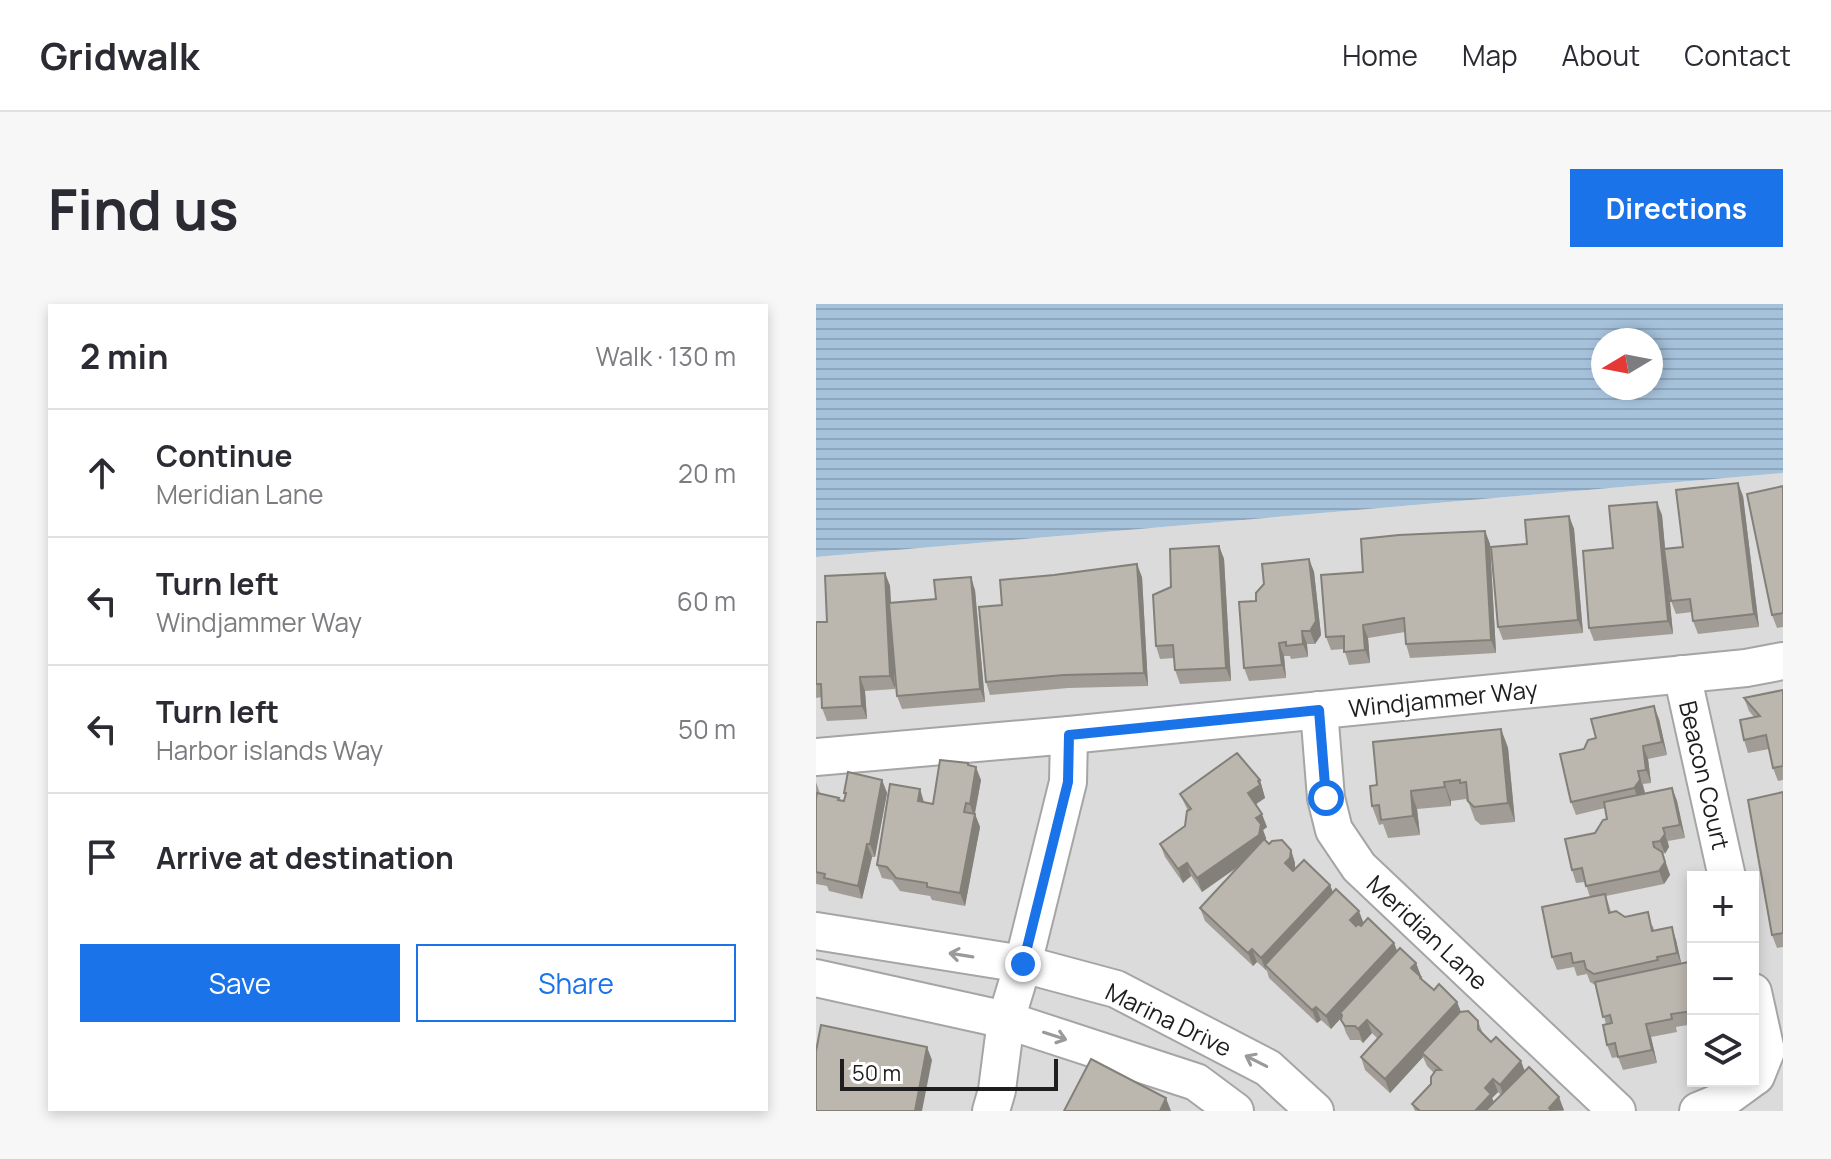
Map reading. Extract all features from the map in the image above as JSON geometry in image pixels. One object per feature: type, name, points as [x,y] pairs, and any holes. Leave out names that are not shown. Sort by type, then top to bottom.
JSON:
[{"type":"street","name":"Windjammer Way","points":[[816,757],[1746,668],[1783,661]]},
{"type":"street","name":"Beacon Court","points":[[1682,674],[1726,871]]},
{"type":"street","name":"Meridian Lane","points":[[1319,710],[1326,798],[1334,830],[1359,867],[1617,1111]]},
{"type":"street","points":[[991,1111],[997,1090],[1006,1020],[1068,782],[1069,735]]},
{"type":"street","name":"Marina Drive","points":[[816,931],[1023,964],[1116,989],[1268,1068],[1315,1111]]},
{"type":"street","name":"Marina Drive","points":[[816,978],[1006,1020],[1196,1082],[1235,1111]]},
{"type":"street","points":[[1759,1019],[1766,1051],[1759,1068]]},
{"type":"street","points":[[1698,1111],[1720,1102],[1741,1087]]},
{"type":"shaded area","points":[[1783,473],[1783,1111],[816,1111],[816,557]]},
{"type":"water","points":[[816,304],[1783,304],[1783,473],[816,557]]},
{"type":"building","points":[[1738,483],[1754,614],[1693,621],[1690,599],[1671,601],[1664,549],[1683,547],[1676,490]]},
{"type":"building","points":[[1783,486],[1783,613],[1772,615],[1747,494]]},
{"type":"building","points":[[1657,502],[1668,621],[1589,628],[1583,551],[1613,548],[1609,506]]},
{"type":"building","points":[[1569,516],[1578,620],[1498,627],[1491,547],[1527,544],[1525,520]]},
{"type":"building","points":[[1485,531],[1491,640],[1406,644],[1404,618],[1363,625],[1365,650],[1344,652],[1344,636],[1326,637],[1321,575],[1363,572],[1361,539]]},
{"type":"building","points":[[1219,546],[1226,668],[1175,670],[1173,645],[1156,646],[1153,595],[1171,587],[1170,549]]},
{"type":"building","points":[[1309,559],[1316,621],[1310,631],[1302,631],[1303,644],[1286,646],[1286,642],[1279,643],[1282,665],[1244,668],[1239,602],[1256,601],[1256,593],[1264,584],[1262,564]]},
{"type":"building","points":[[1137,564],[1144,673],[1064,675],[986,682],[979,607],[1002,605],[1000,580]]},
{"type":"building","points":[[885,573],[890,676],[860,677],[862,706],[822,708],[821,684],[816,684],[816,622],[827,622],[825,576]]},
{"type":"building","points":[[971,577],[980,689],[897,696],[889,603],[936,599],[934,580]]},
{"type":"building","points":[[1783,690],[1783,766],[1773,768],[1766,735],[1744,740],[1740,720],[1760,716],[1744,698]]},
{"type":"building","points":[[1654,706],[1662,742],[1643,746],[1646,770],[1638,771],[1640,780],[1634,788],[1571,802],[1560,754],[1584,749],[1588,740],[1596,738],[1591,719]]},
{"type":"building","points":[[1501,729],[1508,803],[1474,807],[1468,801],[1466,782],[1444,782],[1445,787],[1411,791],[1413,816],[1381,820],[1379,805],[1372,806],[1370,786],[1377,785],[1373,742]]},
{"type":"building","points":[[1237,753],[1260,780],[1260,785],[1248,793],[1262,814],[1256,818],[1261,824],[1259,835],[1197,878],[1187,863],[1178,869],[1160,844],[1185,826],[1187,811],[1191,809],[1180,794]]},
{"type":"building","points":[[940,760],[976,767],[970,804],[966,803],[964,812],[975,814],[960,893],[896,878],[887,867],[877,865],[890,784],[920,789],[918,801],[933,804]]},
{"type":"building","points":[[848,772],[882,780],[870,844],[867,844],[858,886],[824,878],[825,874],[816,872],[817,793],[844,801]]},
{"type":"building","points":[[1672,788],[1680,825],[1663,828],[1665,834],[1660,841],[1653,842],[1654,847],[1662,852],[1665,862],[1659,871],[1586,886],[1582,868],[1572,870],[1565,839],[1595,833],[1607,819],[1604,802]]},
{"type":"building","points":[[1783,792],[1783,933],[1772,935],[1748,800]]},
{"type":"building","points":[[1264,839],[1269,844],[1282,840],[1291,850],[1290,858],[1285,863],[1293,871],[1304,860],[1330,885],[1261,958],[1252,949],[1248,953],[1200,908]]},
{"type":"building","points":[[1336,889],[1359,911],[1350,920],[1356,926],[1361,926],[1368,918],[1394,943],[1326,1016],[1316,1007],[1312,1010],[1265,965]]},
{"type":"building","points":[[1605,894],[1609,913],[1616,911],[1625,917],[1648,912],[1652,931],[1672,927],[1677,953],[1594,974],[1586,969],[1584,961],[1573,963],[1571,953],[1552,957],[1542,907]]},
{"type":"building","points":[[1400,948],[1416,963],[1411,968],[1420,978],[1434,990],[1439,984],[1457,1002],[1385,1079],[1361,1057],[1382,1034],[1367,1020],[1358,1029],[1345,1026],[1340,1013]]},
{"type":"building","points":[[1687,962],[1687,1012],[1671,1014],[1672,1019],[1646,1024],[1652,1050],[1618,1057],[1615,1043],[1607,1045],[1603,1025],[1612,1023],[1610,1015],[1603,1017],[1595,982]]},
{"type":"building","points":[[1468,1011],[1478,1021],[1478,1029],[1491,1042],[1496,1037],[1521,1061],[1500,1085],[1493,1079],[1485,1088],[1491,1094],[1475,1111],[1420,1111],[1412,1104],[1431,1084],[1436,1070],[1441,1070],[1422,1053],[1460,1012]]},
{"type":"building","points":[[821,1025],[927,1047],[915,1111],[816,1111],[816,1051]]},
{"type":"building","points":[[1091,1059],[1166,1098],[1160,1111],[1064,1111]]},
{"type":"building","points":[[1529,1067],[1559,1097],[1549,1108],[1552,1111],[1485,1111]]},
{"type":"route","points":[[1023,964],[1068,782],[1069,735],[1319,710],[1326,798]]}]
